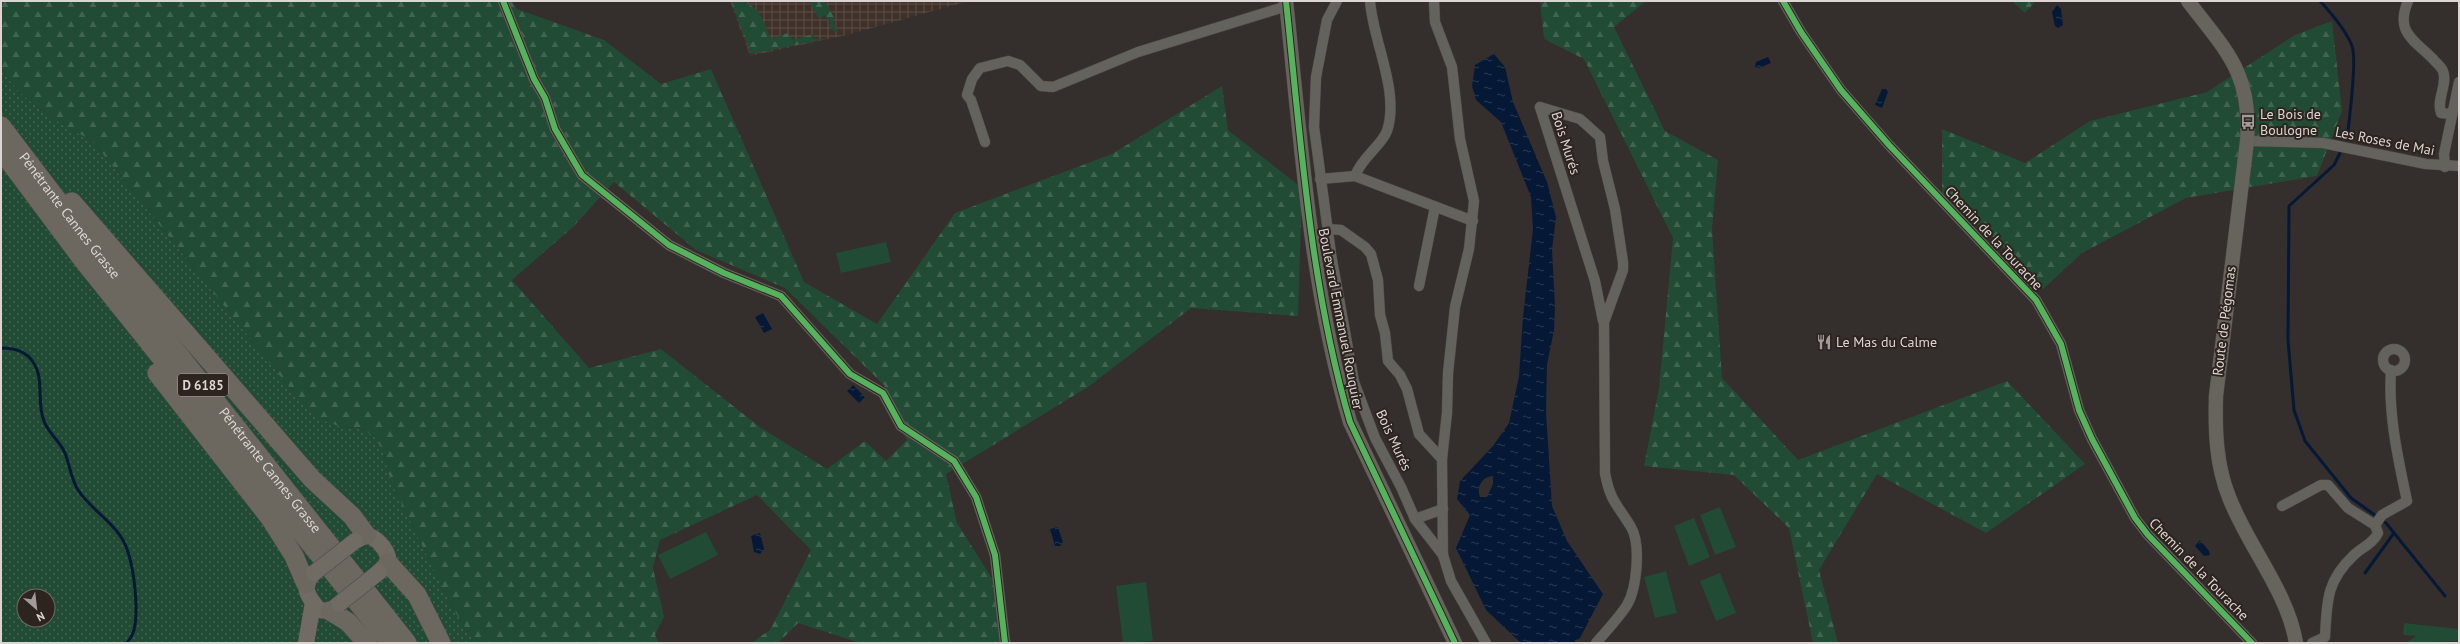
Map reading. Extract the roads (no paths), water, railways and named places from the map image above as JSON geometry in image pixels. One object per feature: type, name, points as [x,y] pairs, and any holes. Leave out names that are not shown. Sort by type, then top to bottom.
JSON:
[{"type":"highway","name":"Pénétrante Cannes Grasse","points":[[1,126],[30,165],[407,643]]},
{"type":"highway","name":"Pénétrante Cannes Grasse","points":[[1,150],[83,260],[390,643]]},
{"type":"highway","points":[[30,165],[62,192],[92,223],[312,479],[352,516],[361,538]]},
{"type":"highway","points":[[83,260],[112,314],[270,518],[310,578]]},
{"type":"highway","points":[[384,567],[417,595],[441,643]]},
{"type":"highway","points":[[334,607],[367,643]]},
{"type":"main road","name":"Route de Pégomas","points":[[2188,1],[2226,51],[2243,84],[2248,103],[2247,141],[2216,396],[2217,450],[2221,476],[2229,498],[2281,601],[2296,643]]},
{"type":"main road","name":"Boulevard Emmanuel Rouquier","points":[[1287,3],[1312,238],[1340,386],[1350,422],[1455,643]]},
{"type":"main road","points":[[361,538],[376,539],[387,554],[384,567],[334,607],[319,610],[308,596],[310,578],[361,538]]},
{"type":"main road","points":[[306,643],[313,603]]},
{"type":"street","points":[[503,1],[534,79],[545,98],[555,129],[582,175],[669,245],[724,273],[781,296],[850,374],[883,393],[901,426],[954,461],[976,497],[995,555],[1005,643]]},
{"type":"street","name":"Bois Murés","points":[[1337,1],[1327,20],[1316,77],[1314,127],[1320,179],[1354,382],[1375,438],[1401,487],[1415,519],[1444,555]]},
{"type":"street","points":[[1355,176],[1359,164],[1386,133],[1391,114],[1388,91],[1370,1]]},
{"type":"street","name":"Bois Murés","points":[[1434,1],[1435,22],[1452,67],[1460,139],[1474,201],[1473,221],[1455,307],[1442,460],[1444,555],[1451,581],[1486,643]]},
{"type":"street","name":"Chemin de la Tourache","points":[[1783,1],[1801,32],[1841,90],[1889,145],[2036,300],[2061,344],[2079,410],[2092,439],[2135,518],[2148,535],[2252,643]]},
{"type":"street","points":[[2408,1],[2402,14],[2402,22],[2407,32],[2442,69],[2445,78],[2439,108],[2441,113],[2451,114]]},
{"type":"street","points":[[985,142],[971,100],[967,96],[972,79],[980,68],[1008,61],[1020,65],[1041,86],[1053,87],[1138,52],[1287,3]]},
{"type":"street","name":"Les Roses de Mai","points":[[2445,167],[2444,154],[2451,114],[2459,82]]},
{"type":"street","name":"Bois Murés","points":[[1596,643],[1627,605],[1633,590],[1636,551],[1632,528],[1609,494],[1605,473],[1604,322],[1596,281],[1540,107],[1580,118],[1600,137],[1603,161],[1615,209],[1623,270],[1604,322]]},
{"type":"street","name":"Les Roses de Mai","points":[[2247,141],[2341,145],[2445,167],[2459,166]]},
{"type":"street","points":[[1320,179],[1355,176],[1473,221]]},
{"type":"street","points":[[1419,286],[1434,207]]},
{"type":"street","name":"Bois Murés","points":[[1328,229],[1341,230],[1365,247],[1371,254],[1379,286],[1380,315],[1385,333],[1388,361],[1400,375],[1407,389],[1418,434],[1442,460]]},
{"type":"street","points":[[2378,520],[2407,501],[2392,421],[2389,391],[2391,370]]},
{"type":"street","points":[[2282,506],[2321,485],[2328,486],[2348,508],[2378,520]]},
{"type":"street","points":[[1415,519],[1443,509]]},
{"type":"street","points":[[2312,643],[2325,636],[2329,590],[2338,574],[2354,555],[2375,539],[2378,533],[2378,520]]},
{"type":"water","points":[[2057,5],[2061,9],[2063,25],[2058,28],[2055,26],[2052,12]]},
{"type":"water","points":[[1494,54],[1505,67],[1513,102],[1547,182],[1556,217],[1552,250],[1555,306],[1554,330],[1547,365],[1546,412],[1552,506],[1567,541],[1603,594],[1580,638],[1573,643],[1521,643],[1486,610],[1456,548],[1470,515],[1457,499],[1460,481],[1493,446],[1509,423],[1519,376],[1523,317],[1533,229],[1531,197],[1501,122],[1476,100],[1472,86],[1475,65]],"holes":[[[1493,476],[1493,484],[1487,497],[1480,497],[1479,486],[1483,480]]]},
{"type":"water","points":[[1768,57],[1771,63],[1759,68],[1755,67],[1756,62]]},
{"type":"water","points":[[1882,89],[1886,89],[1888,92],[1882,108],[1875,105]]},
{"type":"water","points":[[763,313],[772,329],[764,333],[755,317]]},
{"type":"water","points":[[853,385],[865,397],[859,403],[847,391]]},
{"type":"water","points":[[1058,527],[1063,543],[1060,546],[1055,546],[1050,529]]},
{"type":"water","points":[[760,533],[764,549],[760,554],[754,552],[751,536]]},
{"type":"water","points":[[2200,540],[2209,551],[2210,555],[2204,556],[2195,546]]},
{"type":"waterway","points":[[2320,1],[2342,28],[2352,46],[2354,64],[2347,139]]},
{"type":"waterway","points":[[2340,153],[2334,165],[2289,206],[2288,340],[2294,410],[2305,441],[2351,498],[2386,523],[2394,533],[2365,573]]},
{"type":"waterway","points":[[1,348],[19,351],[27,355],[33,362],[39,376],[41,406],[44,421],[65,453],[76,486],[88,503],[106,519],[121,537],[125,546],[132,569],[136,596],[134,630],[127,643]]},
{"type":"waterway","points":[[2394,533],[2445,596]]},
{"type":"place","name":"Le Bois de Boulogne","points":[[2248,122]]},
{"type":"place","name":"Le Mas du Calme","points":[[1824,342]]}]
